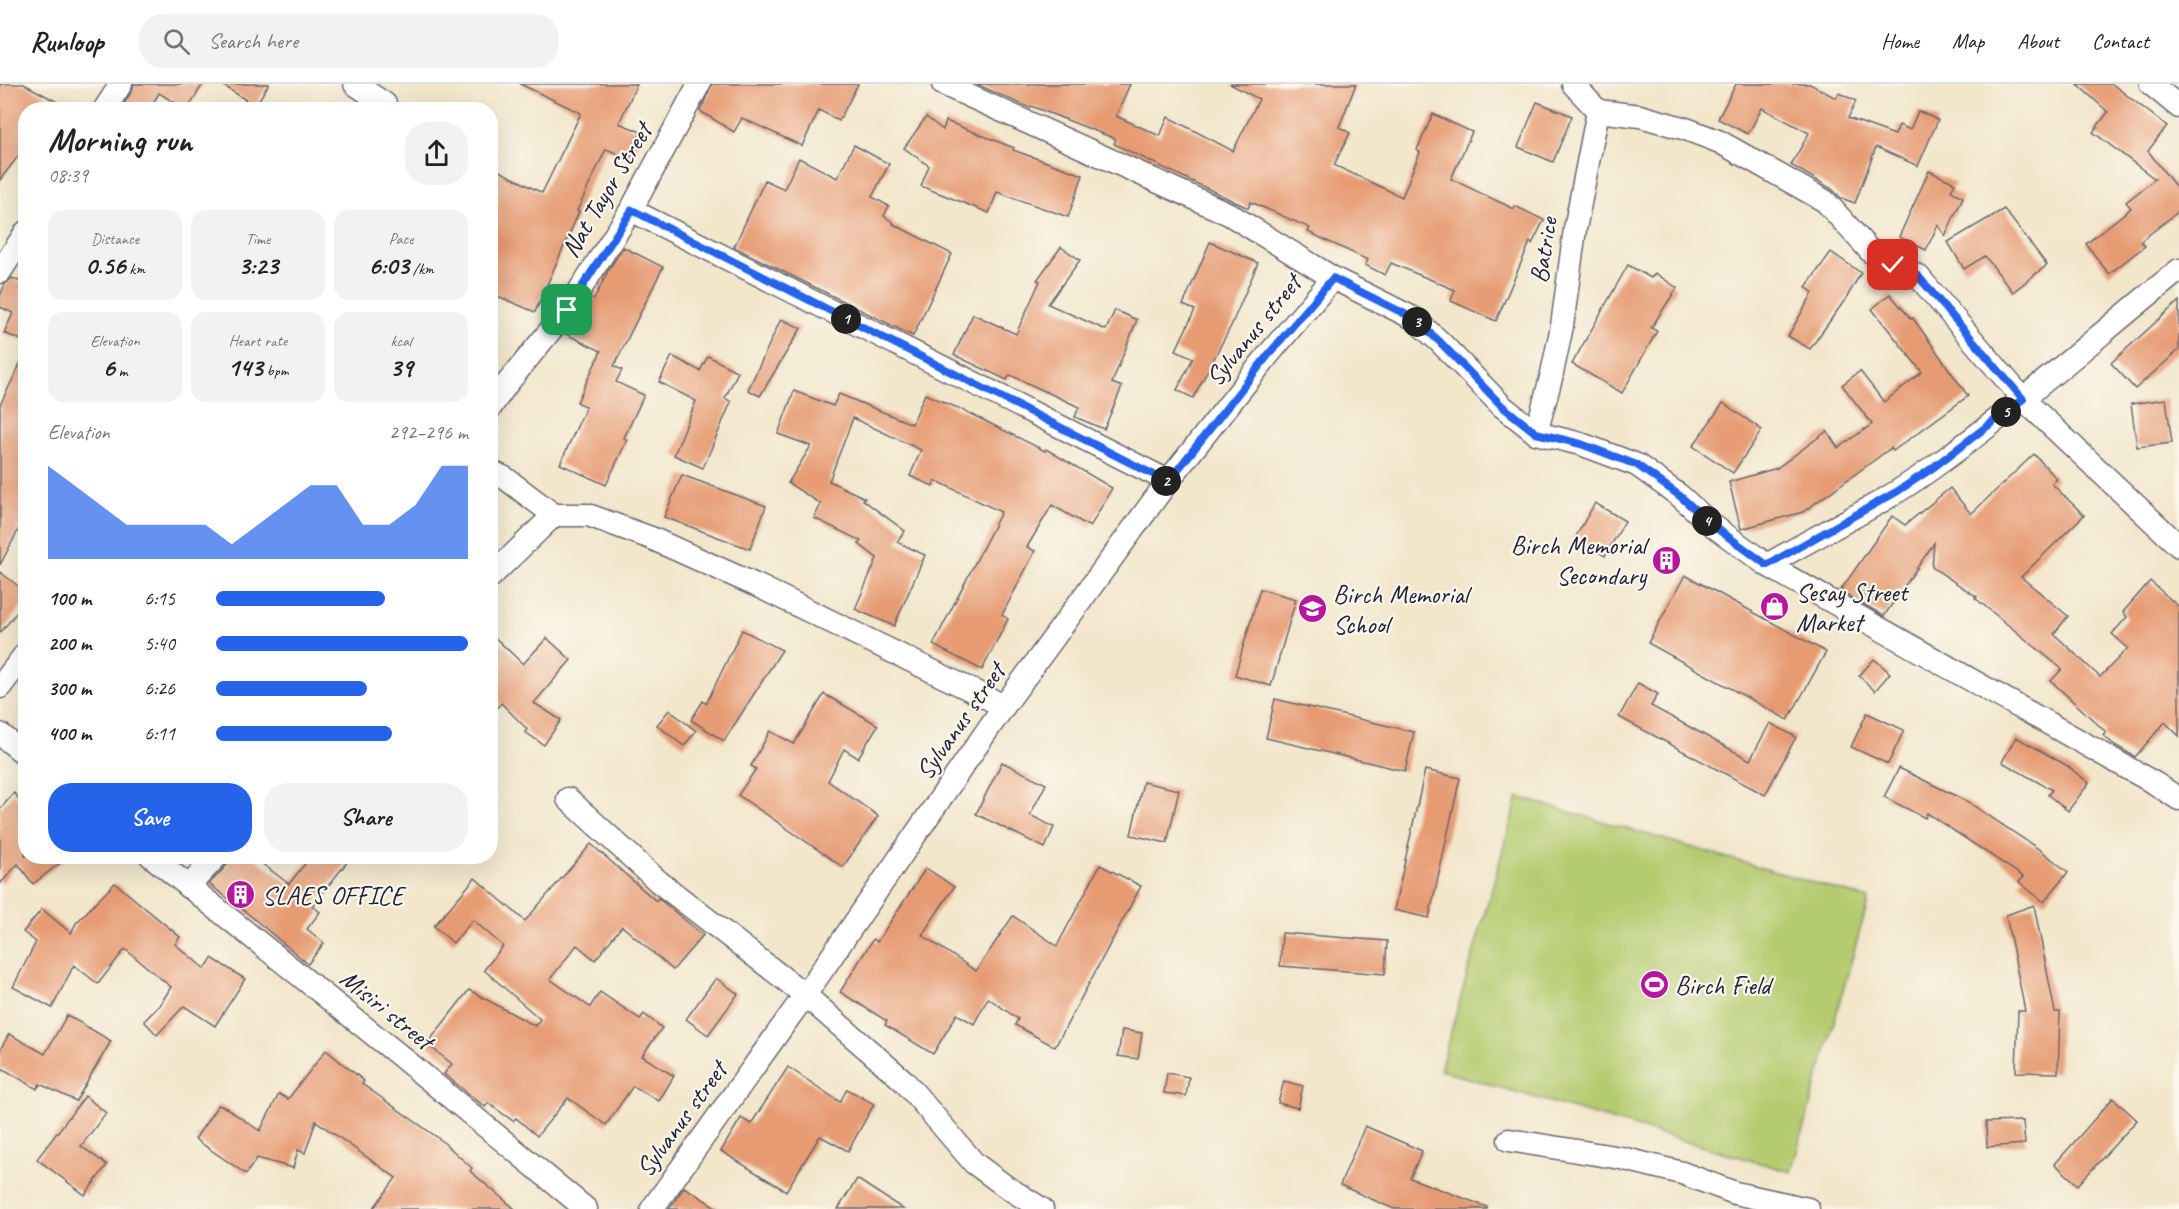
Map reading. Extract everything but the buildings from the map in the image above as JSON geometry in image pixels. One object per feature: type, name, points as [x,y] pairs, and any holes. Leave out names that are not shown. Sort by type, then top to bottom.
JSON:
[{"type":"street","points":[[109,102],[121,84]]},
{"type":"street","points":[[355,84],[382,102]]},
{"type":"street","name":"Nat Tayor Street","points":[[498,396],[567,310],[632,210],[699,84]]},
{"type":"street","points":[[944,84],[1229,214],[1333,278],[1413,318],[1439,341],[1502,406],[1536,433],[1581,444],[1637,465],[1680,496],[1712,525],[1767,565],[2179,799]]},
{"type":"street","points":[[1573,84],[1598,111],[1640,116],[1686,129],[1720,142],[1825,201],[1871,252],[1918,276],[2023,399],[2179,546]]},
{"type":"street","points":[[2151,84],[2179,106]]},
{"type":"street","name":"Batrice","points":[[1536,433],[1562,326],[1575,229],[1598,111]]},
{"type":"street","points":[[632,210],[1168,482]]},
{"type":"street","points":[[0,272],[17,243]]},
{"type":"street","points":[[1767,565],[1898,491],[1931,469],[2023,399],[2179,270]]},
{"type":"street","name":"Sylvanus street","points":[[652,1209],[805,995],[1004,706],[1168,482],[1269,354],[1333,278]]},
{"type":"street","points":[[498,475],[554,515],[588,515],[651,538],[760,587],[1004,706]]},
{"type":"street","points":[[498,569],[554,515]]},
{"type":"street","points":[[0,687],[18,663]]},
{"type":"street","points":[[0,734],[18,749]]},
{"type":"street","points":[[568,799],[659,882],[805,995],[904,1081],[974,1163],[1042,1209]]},
{"type":"street","name":"Misiri street","points":[[161,864],[399,1055],[586,1209]]},
{"type":"street","points":[[188,887],[210,864]]},
{"type":"street","points":[[1509,1140],[1621,1158],[1682,1173],[1735,1193],[1808,1209]]},
{"type":"green space","name":"Birch Field","points":[[1518,797],[1869,899],[1791,1172],[1440,1070]]},
{"type":"place","name":"Birch Memorial Secondary","points":[[1667,560]]},
{"type":"place","name":"Sesay Street Market","points":[[1775,607]]},
{"type":"place","name":"Birch Memorial School","points":[[1312,609]]},
{"type":"place","name":"SLAES OFFICE","points":[[241,895]]},
{"type":"place","name":"Birch Field","points":[[1654,985]]},
{"type":"route","points":[[567,310],[632,210],[1168,482],[1269,354],[1333,278],[1413,318],[1439,341],[1502,406],[1536,433],[1581,444],[1637,465],[1680,496],[1712,525],[1767,565],[1898,491],[1931,469],[2023,399],[1918,276],[1893,265]]}]
